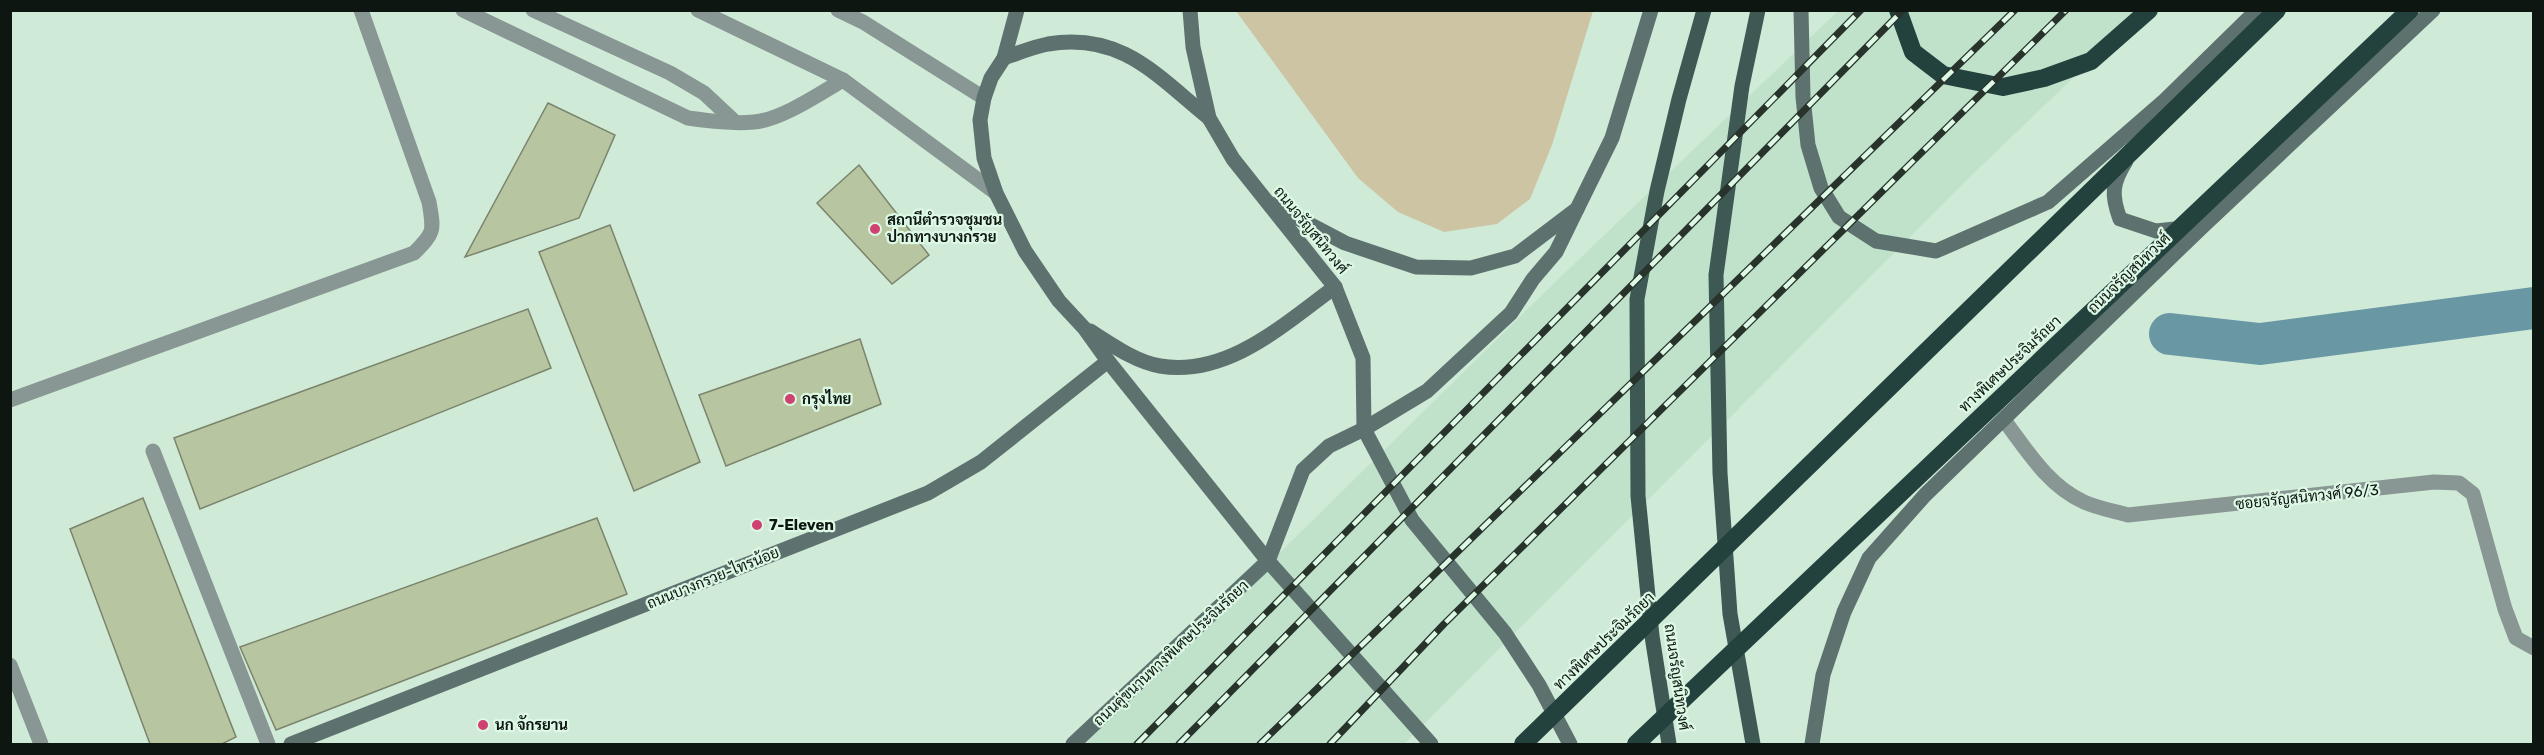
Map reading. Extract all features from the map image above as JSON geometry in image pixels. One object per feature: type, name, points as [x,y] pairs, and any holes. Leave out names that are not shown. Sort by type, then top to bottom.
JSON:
[{"type":"highway","points":[[1898,10],[1913,52],[1943,75],[2003,87],[2044,78],[2091,61],[2149,10]]},
{"type":"highway","name":"ทางพิเศษประจิมรัถยา","points":[[1523,744],[2277,10]]},
{"type":"highway","name":"ทางพิเศษประจิมรัถยา","points":[[1636,744],[2410,10]]},
{"type":"main road","points":[[1017,10],[1004,58],[991,78],[984,98],[980,120],[984,159],[996,193],[1025,251],[1059,301],[1085,329],[1268,561],[1429,743]]},
{"type":"main road","name":"ถนนจรัญสนิทวงศ์","points":[[1190,10],[1193,47],[1209,118],[1233,159],[1335,287],[1363,357],[1364,429],[1412,520],[1505,633],[1539,685],[1570,744]]},
{"type":"main road","points":[[1268,561],[1304,470],[1329,446],[1364,429],[1427,392],[1511,313],[1533,279],[1556,252],[1612,138],[1650,10]]},
{"type":"main road","name":"ถนนจรัญสนิทวงศ์","points":[[1669,744],[1652,636],[1638,496],[1637,298],[1657,191],[1679,99],[1704,10]]},
{"type":"main road","points":[[1753,744],[1730,614],[1720,473],[1716,275],[1742,86],[1758,10]]},
{"type":"main road","points":[[1801,10],[1802,86],[1808,145],[1821,188],[1839,217],[1876,241],[1936,251],[2048,202],[2163,102],[2257,10]]},
{"type":"main road","name":"ถนนจรัญสนิทวงศ์","points":[[1812,744],[1823,675],[1844,612],[1869,558],[1925,495],[2203,226],[2433,10]]},
{"type":"main road","points":[[1004,58],[1047,44],[1075,42],[1111,47],[1137,59],[1209,118]]},
{"type":"main road","points":[[2163,102],[2118,173],[2112,198],[2120,219],[2156,231],[2203,226]]},
{"type":"main road","points":[[1265,201],[1345,243],[1416,267],[1471,268],[1515,256],[1577,209]]},
{"type":"main road","points":[[1085,329],[1124,352],[1159,366],[1187,367],[1212,363],[1261,341],[1335,287]]},
{"type":"main road","name":"ถนนบางกรวย-ไทรน้อย","points":[[291,744],[928,493],[981,462],[1108,361]]},
{"type":"main road","name":"ถนนคู่ขนานทางพิเศษประจิมรัถยา","points":[[1073,744],[1268,561]]},
{"type":"street","points":[[10,400],[414,253],[431,236],[433,225],[429,202],[361,10]]},
{"type":"street","points":[[463,10],[688,118],[756,122],[792,109],[843,80]]},
{"type":"street","points":[[533,10],[670,73],[704,93],[735,122]]},
{"type":"street","points":[[698,10],[843,80],[996,193]]},
{"type":"street","points":[[838,10],[863,22],[984,98]]},
{"type":"street","name":"ซอยจรัญสนิทวงศ์ 96/3","points":[[2004,420],[2042,470],[2067,493],[2085,502],[2128,515],[2434,482],[2459,483],[2473,494],[2505,609],[2516,638],[2534,648]]},
{"type":"street","points":[[153,451],[268,744]]},
{"type":"street","points":[[10,665],[41,744]]},
{"type":"shaded area","points":[[1236,11],[1593,11],[1552,145],[1530,199],[1497,224],[1444,232],[1398,212],[1358,178]]},
{"type":"shaded area","points":[[1838,11],[2143,11],[1976,171],[1404,744],[1085,744],[1547,290]]},
{"type":"building","points":[[548,103],[615,135],[579,218],[465,257]]},
{"type":"building","name":"สถานีตำรวจชุมชน ปากทางบางกรวย","points":[[859,165],[929,255],[892,284],[817,203]]},
{"type":"building","points":[[610,225],[700,462],[634,491],[539,252]]},
{"type":"building","points":[[528,309],[551,368],[200,509],[174,438]]},
{"type":"building","name":"กรุงไทย","points":[[860,339],[881,404],[726,466],[699,395]]},
{"type":"building","points":[[143,498],[236,737],[222,744],[150,744],[70,529]]},
{"type":"building","points":[[597,518],[627,594],[276,730],[240,647]]},
{"type":"waterway","points":[[2170,334],[2260,344],[2534,308]]},
{"type":"railway","points":[[1137,744],[1861,10]]},
{"type":"railway","points":[[1179,744],[1903,10]]},
{"type":"railway","points":[[1260,744],[2015,10]]},
{"type":"railway","points":[[1330,744],[1444,624],[2066,10]]},
{"type":"place","name":"สถานีตำรวจชุมชน ปากทางบางกรวย","points":[[875,229]]},
{"type":"place","name":"กรุงไทย","points":[[790,399]]},
{"type":"place","name":"7-Eleven","points":[[757,525]]},
{"type":"place","name":"นก จักรยาน","points":[[483,725]]}]
